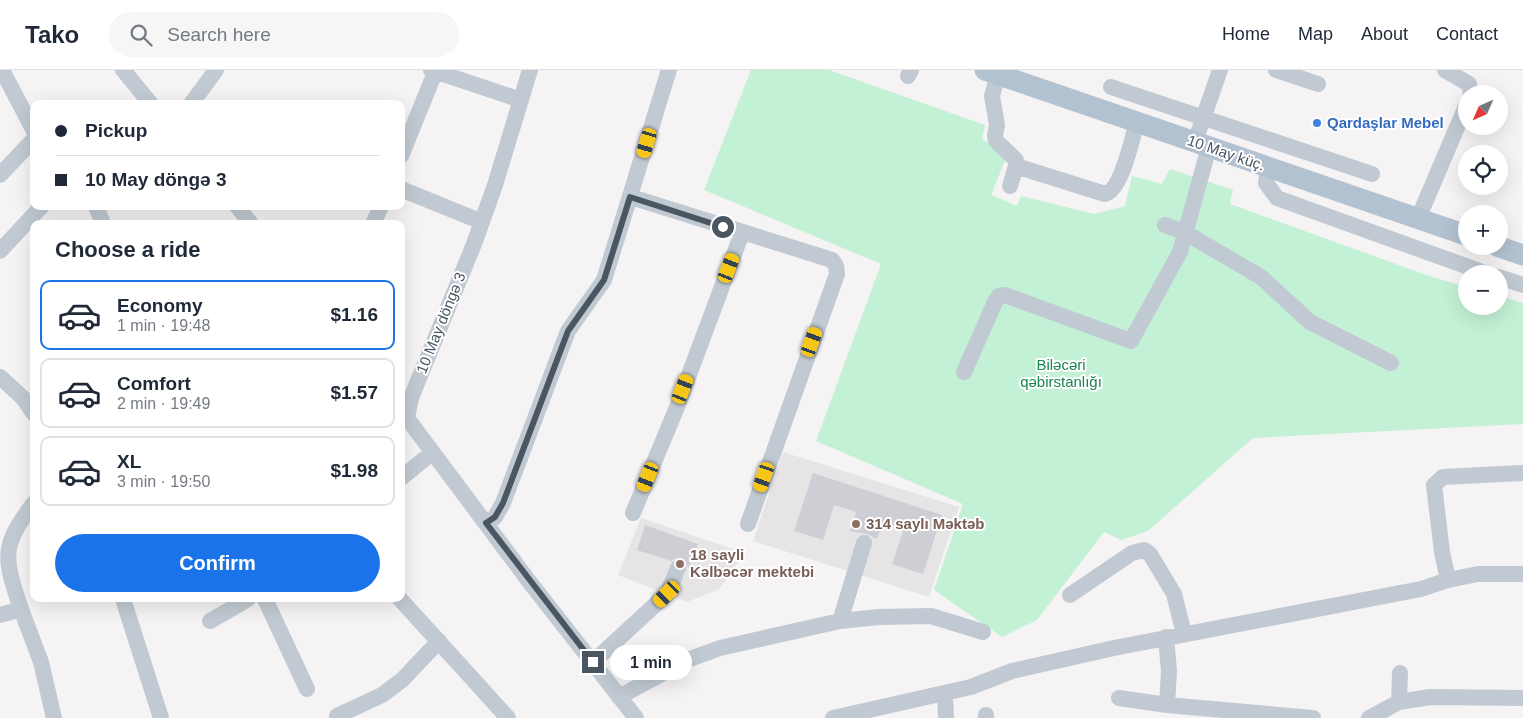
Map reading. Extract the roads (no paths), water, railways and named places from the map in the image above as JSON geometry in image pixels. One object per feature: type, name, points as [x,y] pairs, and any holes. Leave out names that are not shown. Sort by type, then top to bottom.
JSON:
[{"type":"main road","name":"10 May küç.","points":[[994,71],[1458,233]]},
{"type":"main road","points":[[1508,250],[1523,255]]},
{"type":"street","points":[[2,70],[30,124]]},
{"type":"street","points":[[123,70],[148,100]]},
{"type":"street","points":[[194,100],[216,70]]},
{"type":"street","name":"10 May döngə 3","points":[[405,412],[482,222],[530,70]]},
{"type":"street","points":[[486,523],[495,517],[503,503],[568,331],[604,280],[669,70]]},
{"type":"street","points":[[964,372],[999,296],[1005,295],[1131,341],[1180,252],[1202,145],[1204,117],[1220,70]]},
{"type":"street","points":[[1276,70],[1318,84]]},
{"type":"street","points":[[1445,70],[1469,85]]},
{"type":"street","points":[[405,146],[434,71],[521,100]]},
{"type":"street","points":[[994,71],[992,96],[997,125],[996,141],[1013,156],[1016,166],[1010,186]]},
{"type":"street","points":[[1111,87],[1372,174]]},
{"type":"street","points":[[1016,166],[1105,194],[1118,184],[1137,122]]},
{"type":"street","points":[[1418,219],[1458,125]]},
{"type":"street","points":[[0,175],[30,144]]},
{"type":"street","points":[[1330,188],[1337,162]]},
{"type":"street","points":[[1268,167],[1266,183],[1277,198],[1463,265]]},
{"type":"street","points":[[405,191],[482,222]]},
{"type":"street","points":[[630,197],[832,260],[836,266],[837,274],[748,524]]},
{"type":"street","points":[[0,251],[38,210]]},
{"type":"street","points":[[240,210],[248,220]]},
{"type":"street","points":[[1165,225],[1184,232],[1261,278],[1310,322],[1391,362]]},
{"type":"street","points":[[633,513],[677,406],[742,233]]},
{"type":"street","points":[[1508,280],[1523,285]]},
{"type":"street","points":[[0,377],[23,398],[30,408]]},
{"type":"street","name":"10 May döngə 3","points":[[405,415],[636,718]]},
{"type":"street","points":[[405,475],[432,453]]},
{"type":"street","points":[[1448,580],[1434,485],[1443,477],[1523,473]]},
{"type":"street","points":[[30,508],[14,527],[2,551],[41,662],[54,718]]},
{"type":"street","points":[[840,621],[864,543]]},
{"type":"street","points":[[1070,595],[1132,553],[1144,550],[1150,554],[1174,594],[1184,634]]},
{"type":"street","points":[[593,662],[667,594],[678,568]]},
{"type":"street","points":[[833,718],[945,693],[982,683],[1012,671],[1166,637],[1421,589],[1448,580],[1478,574],[1523,574]]},
{"type":"street","points":[[124,602],[161,718]]},
{"type":"street","points":[[210,621],[243,602]]},
{"type":"street","points":[[265,602],[307,689]]},
{"type":"street","points":[[403,602],[508,718]]},
{"type":"street","points":[[0,615],[21,609]]},
{"type":"street","points":[[619,697],[687,660],[720,648],[840,621],[879,617],[931,616],[983,632]]},
{"type":"street","points":[[1166,637],[1169,670],[1167,704]]},
{"type":"street","points":[[337,716],[382,695],[402,680],[438,641]]},
{"type":"street","points":[[1399,702],[1400,673]]},
{"type":"street","points":[[945,693],[946,718]]},
{"type":"street","points":[[1369,718],[1399,702],[1430,697],[1523,698]]},
{"type":"street","points":[[1119,698],[1313,718]]},
{"type":"place","name":"Qardaşlar Mebel","points":[[1317,123]]},
{"type":"place","name":"314 saylı Məktəb","points":[[856,524]]},
{"type":"place","name":"18 sayli Kəlbəcər mektebi","points":[[680,564]]},
{"type":"park label","name":"Biləcəri qəbirstanlığı","points":[[1061,374]]}]
